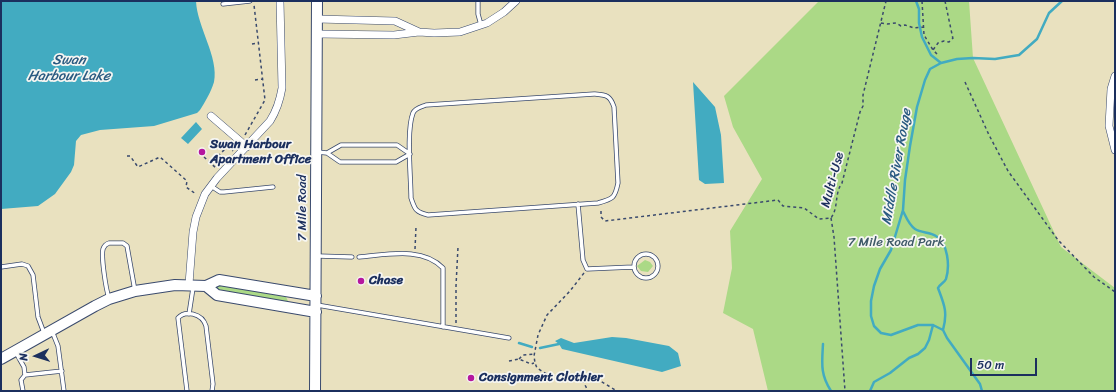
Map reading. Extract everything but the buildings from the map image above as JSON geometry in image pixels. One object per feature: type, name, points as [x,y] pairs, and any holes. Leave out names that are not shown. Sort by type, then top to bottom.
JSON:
[{"type":"street","points":[[191,284],[192,238],[196,217],[202,202],[211,186],[270,121],[280,100],[282,88],[280,1]]},
{"type":"street","name":"7 Mile Road","points":[[315,391],[317,1]]},
{"type":"street","points":[[317,34],[394,35],[419,32],[451,33],[470,30],[481,26],[504,12],[516,1]]},
{"type":"street","points":[[317,19],[394,20],[419,32]]},
{"type":"street","points":[[1115,76],[1111,89],[1109,126],[1115,150]]},
{"type":"street","points":[[211,116],[248,147]]},
{"type":"street","points":[[206,286],[219,280],[316,304]]},
{"type":"street","points":[[1,359],[109,299],[135,291],[191,284],[206,286],[217,295],[316,304]]},
{"type":"lane","points":[[223,4],[250,1]]},
{"type":"lane","points":[[478,1],[478,14],[481,26]]},
{"type":"lane","points":[[594,94],[604,95],[611,99],[614,107],[618,183],[615,194],[610,200],[598,203],[428,215],[420,213],[414,207],[411,198],[410,154],[410,127],[413,113],[426,105],[594,94]]},
{"type":"lane","points":[[326,153],[341,145],[397,145],[410,154]]},
{"type":"lane","points":[[316,152],[326,153],[340,162],[396,162],[410,154]]},
{"type":"lane","points":[[211,186],[220,192],[273,187]]},
{"type":"lane","points":[[578,204],[583,260],[587,269],[633,267]]},
{"type":"lane","points":[[109,299],[102,254],[104,247],[109,242],[123,243],[127,246],[135,291]]},
{"type":"lane","points":[[359,257],[416,254],[438,263],[443,268],[444,272],[444,327]]},
{"type":"lane","points":[[643,254],[651,255],[655,258],[658,265],[654,276],[646,279],[636,274],[633,267],[636,259],[643,254]]},
{"type":"lane","points":[[316,256],[352,257]]},
{"type":"lane","points":[[1,266],[26,265],[32,272],[38,317],[58,346],[64,391]]},
{"type":"lane","points":[[189,314],[191,284]]},
{"type":"lane","points":[[316,304],[510,338]]},
{"type":"lane","points":[[187,391],[178,318],[181,315],[189,314],[200,316],[206,326],[213,384],[212,391]]},
{"type":"lane","points":[[15,350],[24,367],[25,375]]},
{"type":"lane","points":[[23,391],[21,380],[25,375],[62,370]]},
{"type":"path","points":[[245,135],[265,100],[254,1]]},
{"type":"path","name":"Multi-Use","points":[[601,211],[602,219],[605,221],[778,200],[783,206],[804,208],[819,219],[831,218],[836,205],[836,193],[842,183],[860,112],[863,106],[863,95],[886,1]]},
{"type":"path","points":[[922,1],[924,35],[937,54]]},
{"type":"path","points":[[933,50],[938,43],[944,41],[949,42],[953,39],[945,1]]},
{"type":"path","points":[[881,22],[887,24],[896,23],[901,26],[905,25],[914,28],[923,27]]},
{"type":"path","points":[[252,44],[258,43]]},
{"type":"path","points":[[255,80],[262,79]]},
{"type":"path","points":[[965,82],[989,135],[1008,171],[1058,240],[1094,277],[1115,292]]},
{"type":"path","points":[[209,162],[211,160],[213,161],[236,137]]},
{"type":"path","points":[[227,146],[233,152]]},
{"type":"path","points":[[127,156],[130,156],[138,167],[160,157],[187,182],[186,188],[197,195]]},
{"type":"path","points":[[204,157],[218,169]]},
{"type":"path","points":[[831,218],[834,237],[845,391]]},
{"type":"path","points":[[416,227],[416,254]]},
{"type":"path","points":[[457,329],[456,286],[458,247]]},
{"type":"path","points":[[587,269],[570,291],[546,315],[538,335],[535,363],[537,368],[548,375],[588,376],[597,379],[617,391]]},
{"type":"path","points":[[509,361],[519,359],[523,355],[535,354]]},
{"type":"path","points":[[519,359],[531,364],[535,363]]},
{"type":"path","points":[[578,376],[582,379],[588,391]]},
{"type":"green space","name":"7 Mile Road Park","points":[[819,1],[969,1],[973,58],[1061,247],[1115,288],[1115,391],[768,391],[753,329],[723,313],[732,268],[730,231],[762,179],[733,127],[724,96]]},
{"type":"green space","points":[[645,260],[650,262],[653,266],[648,272],[641,271],[637,266]]},
{"type":"green space","points":[[219,285],[286,297],[288,301],[287,303],[218,292],[216,288]]},
{"type":"water","name":"Swan Harbour Lake","points":[[1,1],[196,1],[197,11],[211,52],[215,72],[214,82],[208,97],[197,113],[154,126],[100,130],[81,135],[76,141],[74,165],[71,172],[55,194],[38,206],[1,209]]},
{"type":"water","points":[[693,82],[715,107],[721,135],[724,183],[705,184],[699,180]]},
{"type":"water","points":[[196,122],[202,129],[188,144],[181,138]]},
{"type":"water","points":[[612,337],[669,346],[678,353],[681,366],[662,372],[562,349],[555,341],[561,338],[574,343]]},
{"type":"waterway","points":[[916,1],[919,9],[919,23],[922,37],[931,55],[941,63]]},
{"type":"waterway","name":"Middle River Rouge","points":[[982,391],[980,384],[947,338],[943,330],[933,325],[918,325],[891,335],[881,333],[874,326],[871,316],[871,301],[874,286],[880,269],[891,250],[903,210],[905,180],[917,107],[930,69],[941,63],[957,59],[995,59],[1019,55],[1037,39],[1049,13],[1062,1]]},
{"type":"waterway","points":[[903,211],[913,227],[917,230],[936,236],[940,239],[945,249],[948,262],[947,274],[946,279],[938,288],[944,304],[945,318],[943,330]]},
{"type":"waterway","points":[[870,391],[874,382],[890,373],[925,348],[933,325]]},
{"type":"waterway","points":[[519,343],[532,347]]},
{"type":"waterway","points":[[540,348],[559,344]]},
{"type":"waterway","points":[[823,344],[823,374],[831,391]]},
{"type":"place","name":"Swan Harbour Apartment Office","points":[[202,152]]},
{"type":"place","name":"Chase","points":[[361,281]]},
{"type":"place","name":"Consignment Clothier","points":[[471,378]]}]
